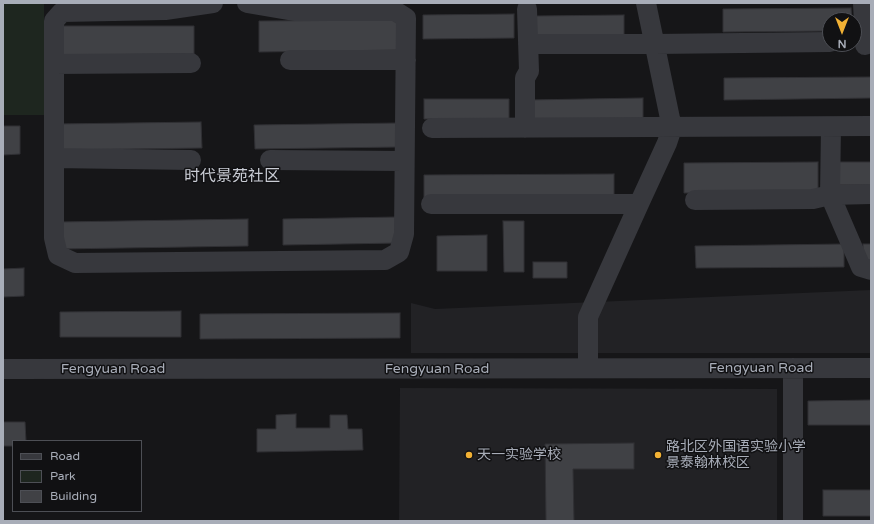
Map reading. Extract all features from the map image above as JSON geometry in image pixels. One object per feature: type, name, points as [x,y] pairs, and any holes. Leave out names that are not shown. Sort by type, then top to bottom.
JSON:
[{"type":"street","points":[[213,3],[165,10],[62,12],[54,21],[54,238],[58,254],[76,263],[385,260],[399,252],[404,234],[406,18],[395,11],[294,11],[247,3]]},
{"type":"street","points":[[588,368],[588,317],[667,144],[672,128],[646,3]]},
{"type":"street","points":[[863,3],[863,45]]},
{"type":"street","points":[[525,128],[525,78],[529,72],[527,9]]},
{"type":"street","points":[[528,44],[822,42]]},
{"type":"street","points":[[290,60],[406,60]]},
{"type":"street","points":[[54,64],[191,63]]},
{"type":"street","points":[[432,128],[871,126]]},
{"type":"street","points":[[831,127],[830,195],[861,267],[871,270]]},
{"type":"street","points":[[54,158],[191,160]]},
{"type":"street","points":[[270,160],[404,161]]},
{"type":"street","points":[[695,200],[813,200],[830,195],[871,194]]},
{"type":"street","points":[[431,204],[639,204]]},
{"type":"street","points":[[793,368],[793,521]]},
{"type":"street","name":"Fengyuan Road","points":[[3,369],[871,368]]},
{"type":"shaded area","points":[[871,290],[871,353],[411,353],[411,303],[435,309]]},
{"type":"shaded area","name":"路北区外国语实验小学 景泰翰林校区","points":[[400,388],[777,389],[777,521],[399,521]]},
{"type":"green space","points":[[3,3],[44,3],[44,115],[3,115]]},
{"type":"building","points":[[851,8],[851,12],[822,12],[822,31],[723,32],[723,9]]},
{"type":"building","points":[[514,14],[514,38],[423,39],[423,15]]},
{"type":"building","points":[[624,15],[624,46],[536,46],[536,16]]},
{"type":"building","points":[[398,20],[398,50],[259,52],[259,21]]},
{"type":"building","points":[[57,26],[194,26],[194,54],[57,55]]},
{"type":"building","points":[[871,77],[871,98],[724,100],[724,78]]},
{"type":"building","points":[[643,98],[643,120],[528,122],[528,100]]},
{"type":"building","points":[[424,99],[509,99],[509,119],[424,119]]},
{"type":"building","points":[[201,122],[202,148],[57,150],[56,124]]},
{"type":"building","points":[[399,123],[399,147],[255,149],[254,125]]},
{"type":"building","points":[[3,126],[20,126],[20,154],[3,155]]},
{"type":"building","points":[[818,162],[818,192],[684,193],[684,163]]},
{"type":"building","points":[[839,162],[871,162],[871,185],[839,185]]},
{"type":"building","points":[[614,174],[614,199],[424,199],[424,175]]},
{"type":"building","points":[[398,217],[398,243],[283,245],[283,219]]},
{"type":"building","points":[[248,219],[248,246],[60,249],[59,222]]},
{"type":"building","points":[[503,221],[524,221],[524,272],[504,272]]},
{"type":"building","points":[[487,235],[487,271],[437,271],[437,236]]},
{"type":"building","points":[[844,244],[844,267],[696,268],[695,246]]},
{"type":"building","points":[[863,244],[871,244],[871,264],[863,264]]},
{"type":"building","points":[[533,262],[567,262],[567,278],[533,278]]},
{"type":"building","points":[[24,268],[24,296],[3,297],[3,269]]},
{"type":"building","points":[[181,311],[181,337],[60,337],[60,312]]},
{"type":"building","points":[[400,313],[400,338],[200,339],[200,314]]},
{"type":"building","points":[[871,400],[871,425],[808,425],[808,401]]},
{"type":"building","points":[[296,414],[296,428],[330,428],[330,415],[347,415],[348,429],[362,429],[363,450],[257,452],[257,429],[276,429],[276,415]]},
{"type":"building","points":[[3,422],[25,422],[26,440],[12,440],[12,446],[3,446]]},
{"type":"building","points":[[634,443],[634,469],[573,469],[574,521],[546,521],[545,444]]},
{"type":"building","points":[[823,490],[871,490],[871,516],[823,516]]},
{"type":"place","name":"天一实验学校","points":[[469,455]]},
{"type":"place","name":"路北区外国语实验小学 景泰翰林校区","points":[[658,455]]},
{"type":"district","name":"时代景苑社区","points":[[232,177]]}]
